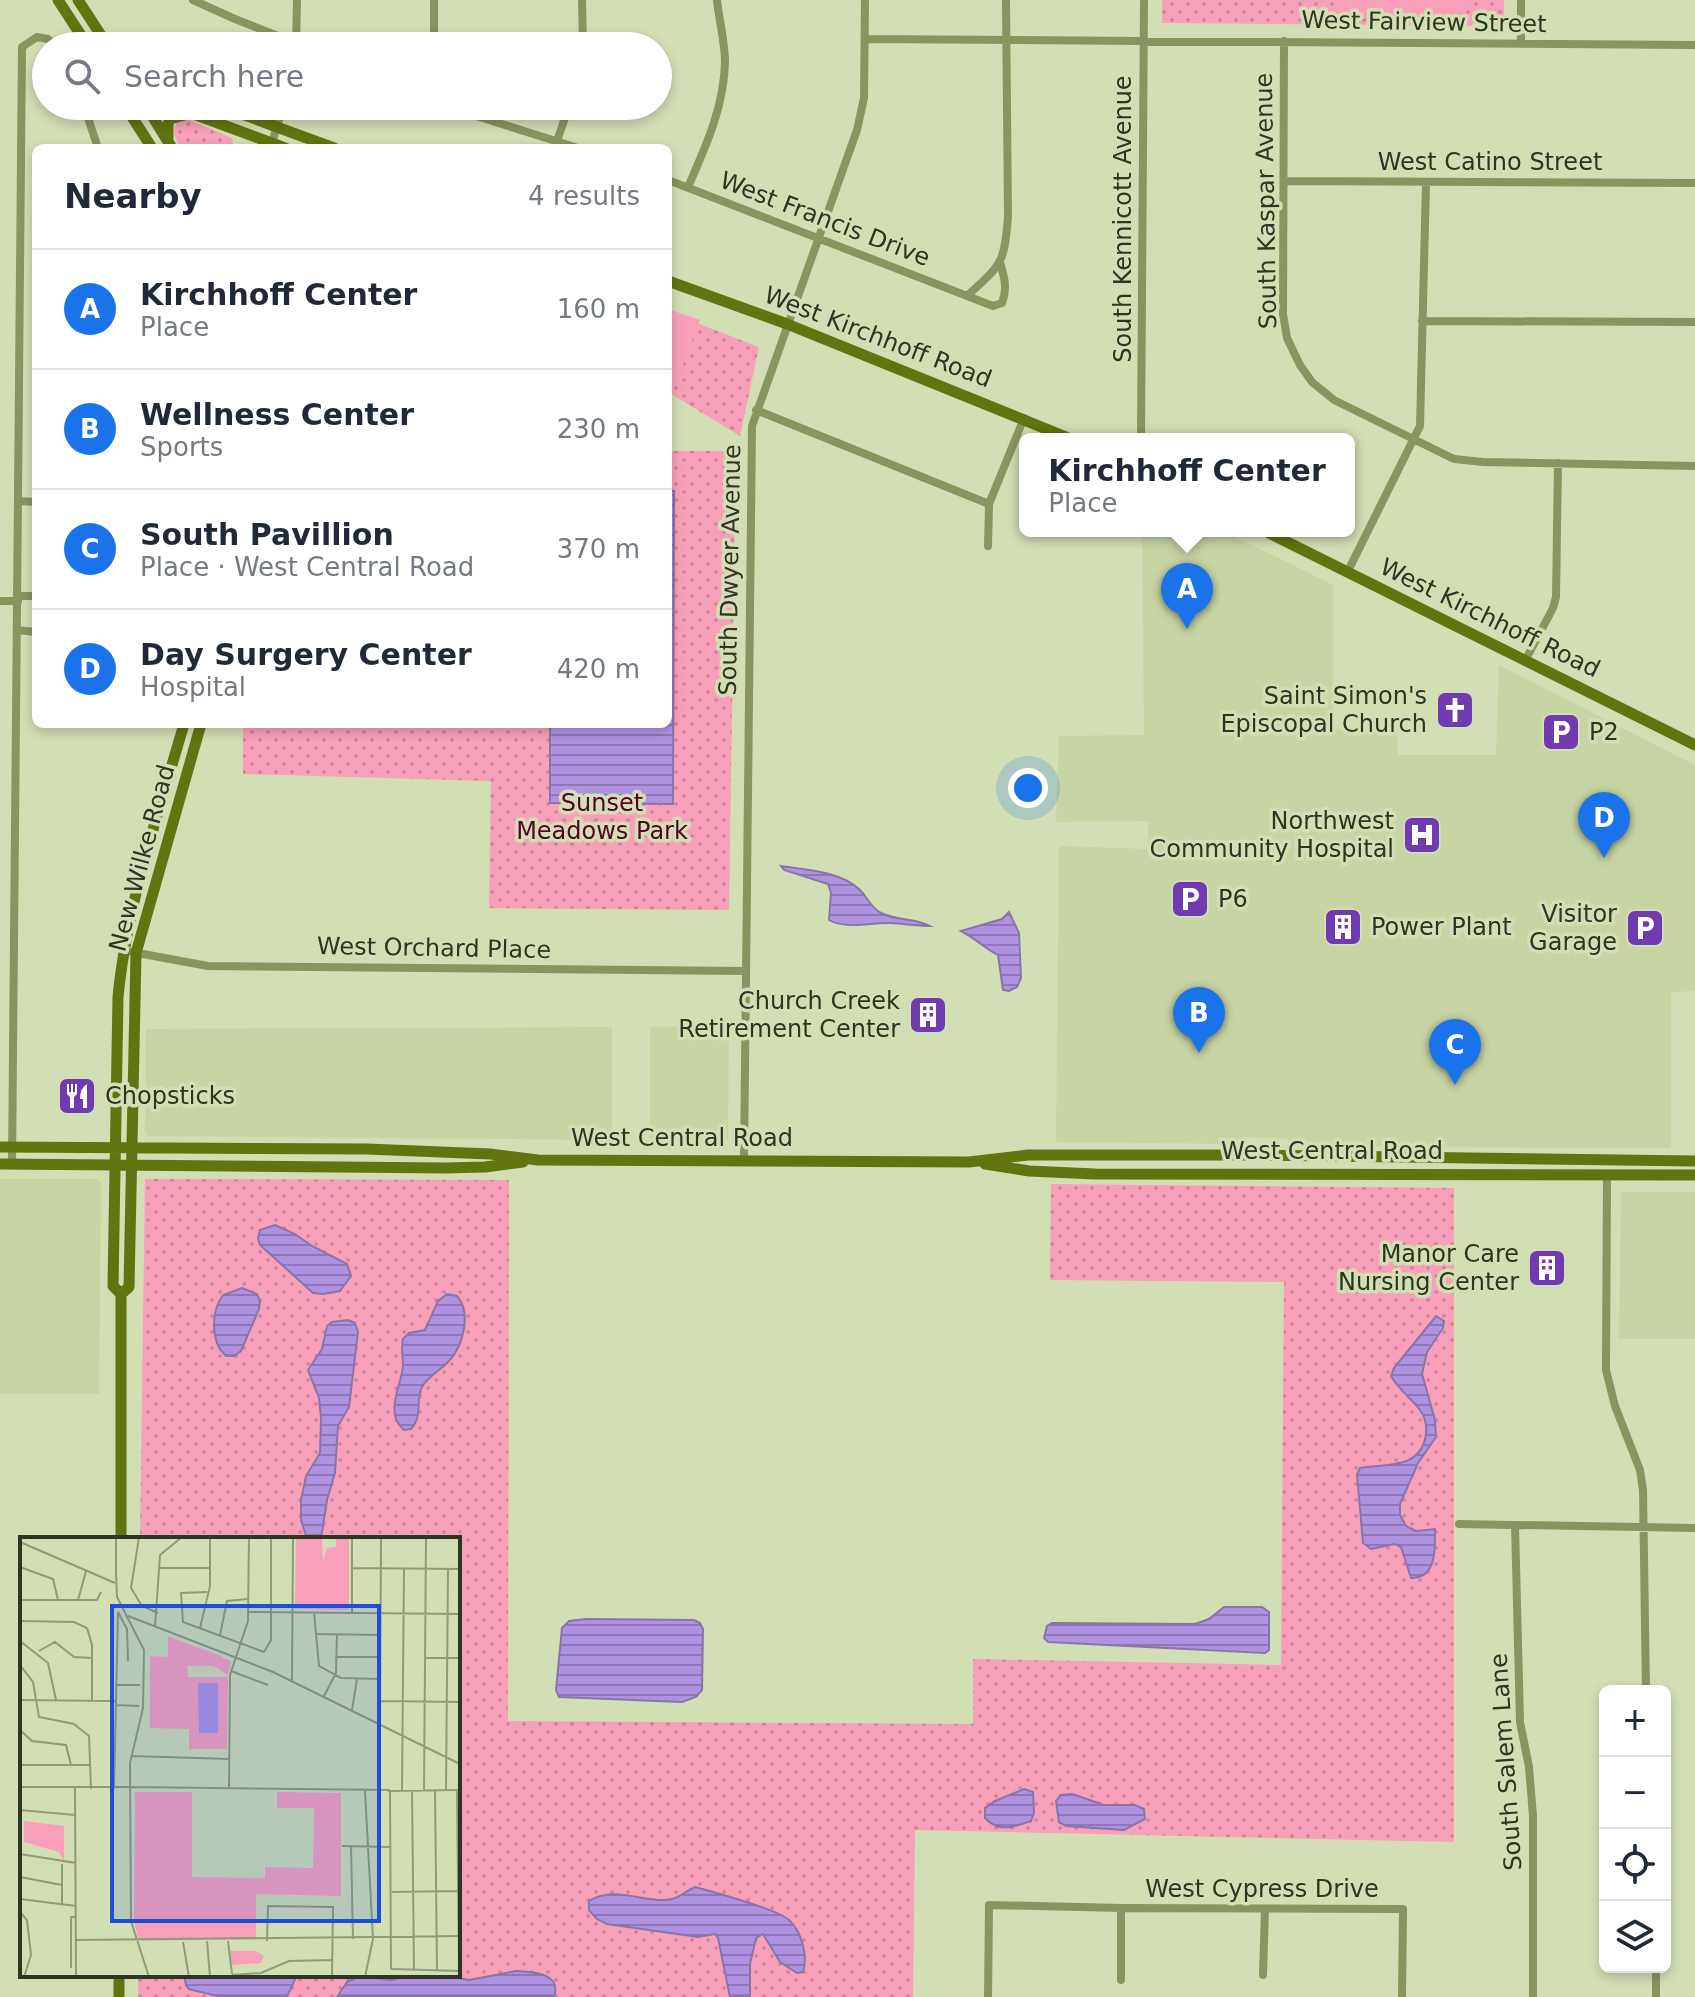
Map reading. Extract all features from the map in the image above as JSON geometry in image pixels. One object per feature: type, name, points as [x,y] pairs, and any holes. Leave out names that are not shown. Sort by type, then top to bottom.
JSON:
[{"type":"main road","points":[[58,0],[79,32]]},
{"type":"main road","points":[[78,0],[99,32]]},
{"type":"main road","points":[[134,120],[149,144]]},
{"type":"main road","points":[[155,120],[170,144]]},
{"type":"main road","points":[[170,120],[171,144]]},
{"type":"main road","points":[[209,120],[272,143]]},
{"type":"main road","points":[[259,120],[323,144]]},
{"type":"main road","name":"West Kirchhoff Road","points":[[672,282],[787,324],[1058,433]]},
{"type":"main road","name":"West Kirchhoff Road","points":[[1277,537],[1695,745]]},
{"type":"main road","name":"New Wilke Road","points":[[183,728],[136,892],[118,997],[113,1286],[121,1294],[129,1287],[136,953],[200,728]]},
{"type":"main road","name":"West Central Road","points":[[6,1147],[367,1149],[490,1154],[538,1160]]},
{"type":"main road","name":"West Central Road","points":[[6,1164],[472,1167],[538,1160],[969,1162],[1028,1155],[1695,1161]]},
{"type":"main road","name":"West Central Road","points":[[969,1162],[1029,1171],[1095,1174],[1695,1175]]},
{"type":"main road","points":[[121,1294],[121,1537]]},
{"type":"street","points":[[193,0],[267,32]]},
{"type":"street","points":[[296,32],[297,0]]},
{"type":"street","points":[[434,0],[434,32]]},
{"type":"street","points":[[582,0],[583,32]]},
{"type":"street","points":[[688,187],[713,131],[720,102],[725,61],[717,0]]},
{"type":"street","name":"South Dwyer Avenue","points":[[744,1160],[751,438],[756,410],[820,240],[857,130],[864,98],[865,0]]},
{"type":"street","points":[[968,295],[999,267],[1005,248],[1008,217],[1006,0]]},
{"type":"street","name":"South Kennicott Avenue","points":[[1141,433],[1144,0]]},
{"type":"street","points":[[1521,0],[1521,44]]},
{"type":"street","name":"West Fairview Street","points":[[865,39],[1695,45]]},
{"type":"street","points":[[6,1164],[18,599],[22,47],[32,40]]},
{"type":"street","name":"South Kaspar Avenue","points":[[1284,41],[1283,314],[1287,338],[1312,382],[1334,400],[1463,461],[1695,466]]},
{"type":"street","points":[[89,120],[97,144]]},
{"type":"street","points":[[272,143],[280,120]]},
{"type":"street","points":[[489,120],[566,144]]},
{"type":"street","points":[[557,141],[564,120]]},
{"type":"street","name":"West Francis Drive","points":[[672,181],[993,306],[1002,303],[1006,282],[1000,262]]},
{"type":"street","name":"West Catino Street","points":[[1285,181],[1695,183]]},
{"type":"street","points":[[1348,571],[1422,417],[1426,183]]},
{"type":"street","points":[[1422,321],[1695,322]]},
{"type":"street","points":[[756,410],[989,504]]},
{"type":"street","points":[[988,546],[989,504],[1024,418]]},
{"type":"street","points":[[1526,659],[1556,597],[1558,463]]},
{"type":"street","points":[[19,501],[32,502]]},
{"type":"street","points":[[0,601],[32,597]]},
{"type":"street","points":[[17,630],[32,632]]},
{"type":"street","name":"West Orchard Place","points":[[124,949],[208,966],[746,971]]},
{"type":"street","points":[[1607,1175],[1606,1370],[1615,1406],[1640,1470],[1644,1527],[1646,1685]]},
{"type":"street","points":[[1459,1524],[1695,1528]]},
{"type":"street","name":"South Salem Lane","points":[[1515,1525],[1520,1722],[1529,1767],[1533,1816],[1533,1997]]},
{"type":"street","name":"West Cypress Drive","points":[[988,1997],[989,1905],[1403,1909],[1402,1997]]},
{"type":"street","name":"West Cypress Drive","points":[[1121,1908],[1121,1980]]},
{"type":"street","points":[[1263,1975],[1265,1909]]},
{"type":"street","points":[[1656,1973],[1656,1997]]},
{"type":"shaded area","points":[[674,491],[673,804],[550,803],[550,728],[672,728]]},
{"type":"shaded area","name":"Northwest Community Hospital","points":[[1142,537],[1235,537],[1333,585],[1333,729],[1397,729],[1398,755],[1496,755],[1499,665],[1695,765],[1695,991],[1671,992],[1671,1148],[1295,1144],[1288,1139],[1246,1137],[1237,1144],[1056,1142],[1059,846],[1149,849],[1148,821],[1056,822],[1059,736],[1144,735]]},
{"type":"shaded area","points":[[781,866],[823,872],[843,879],[860,890],[881,913],[930,926],[836,923],[829,920],[831,893],[828,884],[784,870]]},
{"type":"shaded area","points":[[1009,912],[1019,933],[1021,978],[1017,987],[1009,991],[1003,990],[998,955],[961,931],[1002,919]]},
{"type":"shaded area","points":[[729,1025],[728,1139],[650,1141],[650,1027]]},
{"type":"shaded area","points":[[612,1027],[612,1140],[149,1136],[145,1133],[146,1029]]},
{"type":"shaded area","points":[[0,1179],[97,1179],[101,1183],[99,1394],[0,1394]]},
{"type":"shaded area","points":[[1621,1192],[1695,1192],[1695,1339],[1619,1339]]},
{"type":"shaded area","points":[[275,1225],[347,1264],[351,1276],[340,1291],[313,1293],[260,1245],[260,1230]]},
{"type":"shaded area","points":[[242,1288],[257,1294],[259,1309],[241,1351],[234,1356],[226,1356],[215,1335],[216,1309],[223,1295]]},
{"type":"shaded area","points":[[447,1294],[457,1296],[462,1303],[465,1320],[462,1338],[454,1355],[422,1387],[415,1424],[411,1429],[404,1430],[398,1423],[394,1408],[403,1366],[403,1339],[409,1333],[425,1330],[438,1301]]},
{"type":"shaded area","points":[[1436,1316],[1444,1321],[1443,1328],[1427,1352],[1422,1374],[1435,1420],[1436,1437],[1418,1463],[1400,1504],[1400,1515],[1406,1526],[1416,1531],[1435,1529],[1434,1553],[1426,1573],[1411,1578],[1401,1547],[1395,1544],[1371,1549],[1363,1543],[1357,1475],[1360,1468],[1401,1463],[1417,1454],[1423,1446],[1426,1431],[1423,1415],[1391,1376]]},
{"type":"shaded area","points":[[348,1320],[355,1323],[358,1332],[349,1407],[338,1426],[335,1473],[321,1537],[306,1537],[301,1520],[301,1500],[306,1476],[320,1453],[321,1418],[319,1398],[308,1370],[322,1349],[327,1326],[332,1322]]},
{"type":"shaded area","points":[[1224,1607],[1262,1607],[1269,1612],[1269,1650],[1265,1653],[1048,1642],[1044,1638],[1047,1626],[1052,1623],[1195,1624],[1209,1619]]},
{"type":"shaded area","points":[[694,1620],[700,1623],[703,1629],[702,1690],[696,1697],[682,1702],[559,1697],[556,1690],[562,1628],[569,1621]]},
{"type":"shaded area","points":[[1024,1789],[1033,1792],[1034,1813],[1031,1821],[1001,1827],[985,1818],[985,1808]]},
{"type":"shaded area","points":[[1072,1794],[1104,1805],[1135,1805],[1144,1809],[1145,1819],[1124,1830],[1066,1826],[1059,1822],[1056,1801],[1061,1795]]},
{"type":"shaded area","points":[[695,1887],[759,1906],[789,1920],[803,1944],[803,1972],[797,1973],[780,1962],[763,1934],[756,1938],[750,1964],[750,1997],[730,1997],[715,1934],[698,1937],[607,1924],[589,1910],[589,1901],[607,1895],[669,1900]]},
{"type":"shaded area","points":[[516,1971],[538,1973],[554,1983],[554,1997],[337,1997],[347,1982],[358,1977],[391,1980],[453,1977],[469,1980]]},
{"type":"shaded area","points":[[184,1977],[296,1977],[287,1997],[221,1997],[189,1989]]},
{"type":"green space","points":[[1162,0],[1504,0],[1504,26],[1162,23]]},
{"type":"green space","points":[[1334,0],[1462,0],[1462,14],[1334,14]]},
{"type":"green space","points":[[189,120],[232,138],[233,144],[178,144],[174,134],[176,123]]},
{"type":"green space","points":[[672,310],[700,320],[672,391]]},
{"type":"green space","points":[[672,314],[759,347],[740,436],[672,394]]},
{"type":"green space","name":"Sunset Meadows Park","points":[[672,451],[736,451],[729,910],[489,908],[491,781],[243,774],[243,728],[672,728]]},
{"type":"green space","points":[[145,1179],[509,1180],[508,1721],[973,1724],[973,1659],[1281,1665],[1284,1282],[1050,1280],[1051,1184],[1454,1188],[1454,1842],[915,1830],[913,1997],[138,1997],[138,1977],[460,1977],[460,1537],[140,1537]]},
{"type":"place","name":"Kirchhoff Center","points":[[1187,629]]},
{"type":"place","name":"Saint Simon's Episcopal Church","points":[[1455,710]]},
{"type":"place","name":"P2","points":[[1561,732]]},
{"type":"place","name":"Northwest Community Hospital","points":[[1422,835]]},
{"type":"place","name":"Day Surgery Center","points":[[1604,858]]},
{"type":"place","name":"P6","points":[[1190,899]]},
{"type":"place","name":"Power Plant","points":[[1343,927]]},
{"type":"place","name":"Visitor Garage","points":[[1645,928]]},
{"type":"place","name":"Church Creek Retirement Center","points":[[928,1015]]},
{"type":"place","name":"Wellness Center","points":[[1199,1053]]},
{"type":"place","name":"South Pavillion","points":[[1455,1085]]},
{"type":"place","name":"Chopsticks","points":[[77,1096]]},
{"type":"place","name":"Manor Care Nursing Center","points":[[1547,1268]]}]
